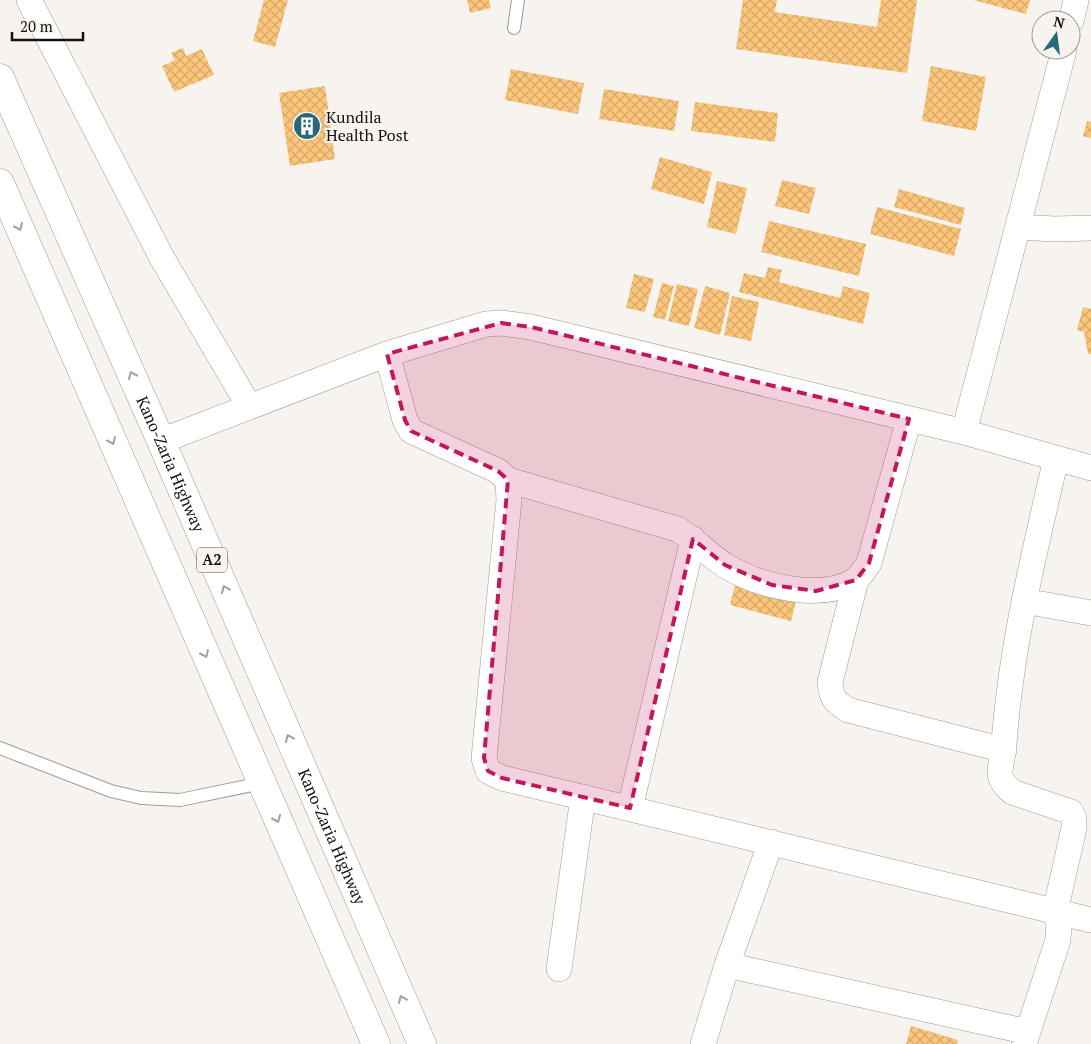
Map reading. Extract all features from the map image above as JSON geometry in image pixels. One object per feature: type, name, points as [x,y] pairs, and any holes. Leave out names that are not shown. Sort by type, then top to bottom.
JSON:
[{"type":"highway","name":"Kano-Zaria Highway","points":[[0,78],[161,441],[422,1044]]},
{"type":"highway","points":[[0,183],[376,1044]]},
{"type":"street","points":[[29,0],[162,258],[249,406]]},
{"type":"street","points":[[964,432],[1061,60]]},
{"type":"street","points":[[1018,227],[1055,230],[1091,228]]},
{"type":"street","points":[[161,441],[387,354],[486,324],[501,323],[531,327],[964,432],[1091,468]]},
{"type":"street","points":[[387,354],[405,420],[411,430],[498,471],[508,480],[677,529],[740,574],[772,585],[816,591],[838,588],[856,580]]},
{"type":"street","points":[[909,419],[869,563],[856,580],[830,682],[830,693],[834,702],[848,710],[1004,750]]},
{"type":"street","points":[[727,964],[1026,1038],[1058,940],[1058,923],[1055,912],[1074,828],[1074,819],[1071,812],[1012,792],[1006,787],[1000,776],[1024,601],[1056,459]]},
{"type":"street","points":[[508,480],[509,500],[484,758],[488,771],[502,778],[1091,920]]},
{"type":"street","points":[[630,808],[693,540]]},
{"type":"street","points":[[1024,601],[1091,613]]},
{"type":"street","points":[[559,969],[583,797]]},
{"type":"street","points":[[703,1044],[727,964],[771,842]]},
{"type":"lane","points":[[514,28],[518,0]]},
{"type":"lane","points":[[0,748],[111,791],[141,798],[180,800],[262,783]]},
{"type":"highlighted area","points":[[501,323],[531,327],[909,419],[869,563],[856,580],[816,591],[772,585],[725,565],[693,539],[630,808],[502,778],[488,771],[484,758],[508,480],[498,471],[411,431],[405,420],[387,354]]},
{"type":"building","points":[[264,0],[288,0],[275,47],[253,41]]},
{"type":"building","points":[[467,0],[489,0],[491,8],[470,13]]},
{"type":"building","points":[[743,0],[777,0],[775,12],[877,27],[881,0],[917,0],[907,73],[736,49]]},
{"type":"building","points":[[973,0],[1030,0],[1026,14]]},
{"type":"building","points":[[183,48],[186,56],[202,49],[214,75],[174,92],[162,66],[175,60],[171,53]]},
{"type":"building","points":[[931,66],[986,77],[976,131],[922,121]]},
{"type":"building","points":[[511,69],[584,83],[578,114],[505,100]]},
{"type":"building","name":"Kundila Health Post","points":[[325,86],[335,159],[290,166],[279,93]]},
{"type":"building","points":[[604,89],[679,101],[674,131],[599,119]]},
{"type":"building","points":[[695,102],[778,113],[775,142],[691,131]]},
{"type":"building","points":[[1087,121],[1091,122],[1091,138],[1083,136]]},
{"type":"building","points":[[660,157],[712,172],[704,204],[651,189]]},
{"type":"building","points":[[782,180],[816,188],[809,214],[775,206]]},
{"type":"building","points":[[717,181],[747,188],[736,234],[707,227]]},
{"type":"building","points":[[899,189],[965,208],[961,225],[894,207]]},
{"type":"building","points":[[877,207],[961,229],[954,256],[870,234]]},
{"type":"building","points":[[769,221],[866,244],[859,276],[761,252]]},
{"type":"building","points":[[768,267],[782,270],[779,282],[840,298],[843,286],[870,293],[863,324],[739,292],[744,273],[765,278]]},
{"type":"building","points":[[634,274],[654,279],[645,312],[626,308]]},
{"type":"building","points":[[662,283],[674,286],[665,320],[653,317]]},
{"type":"building","points":[[677,284],[698,289],[689,326],[668,321]]},
{"type":"building","points":[[705,286],[730,293],[720,335],[694,328]]},
{"type":"building","points":[[732,296],[759,302],[751,341],[724,335]]},
{"type":"building","points":[[1083,307],[1091,309],[1091,354],[1088,354],[1084,332],[1077,330]]},
{"type":"building","points":[[736,581],[797,597],[791,621],[730,605]]},
{"type":"building","points":[[911,1026],[958,1040],[957,1044],[906,1044]]},
{"type":"place","name":"Kundila Health Post","points":[[307,126]]}]
